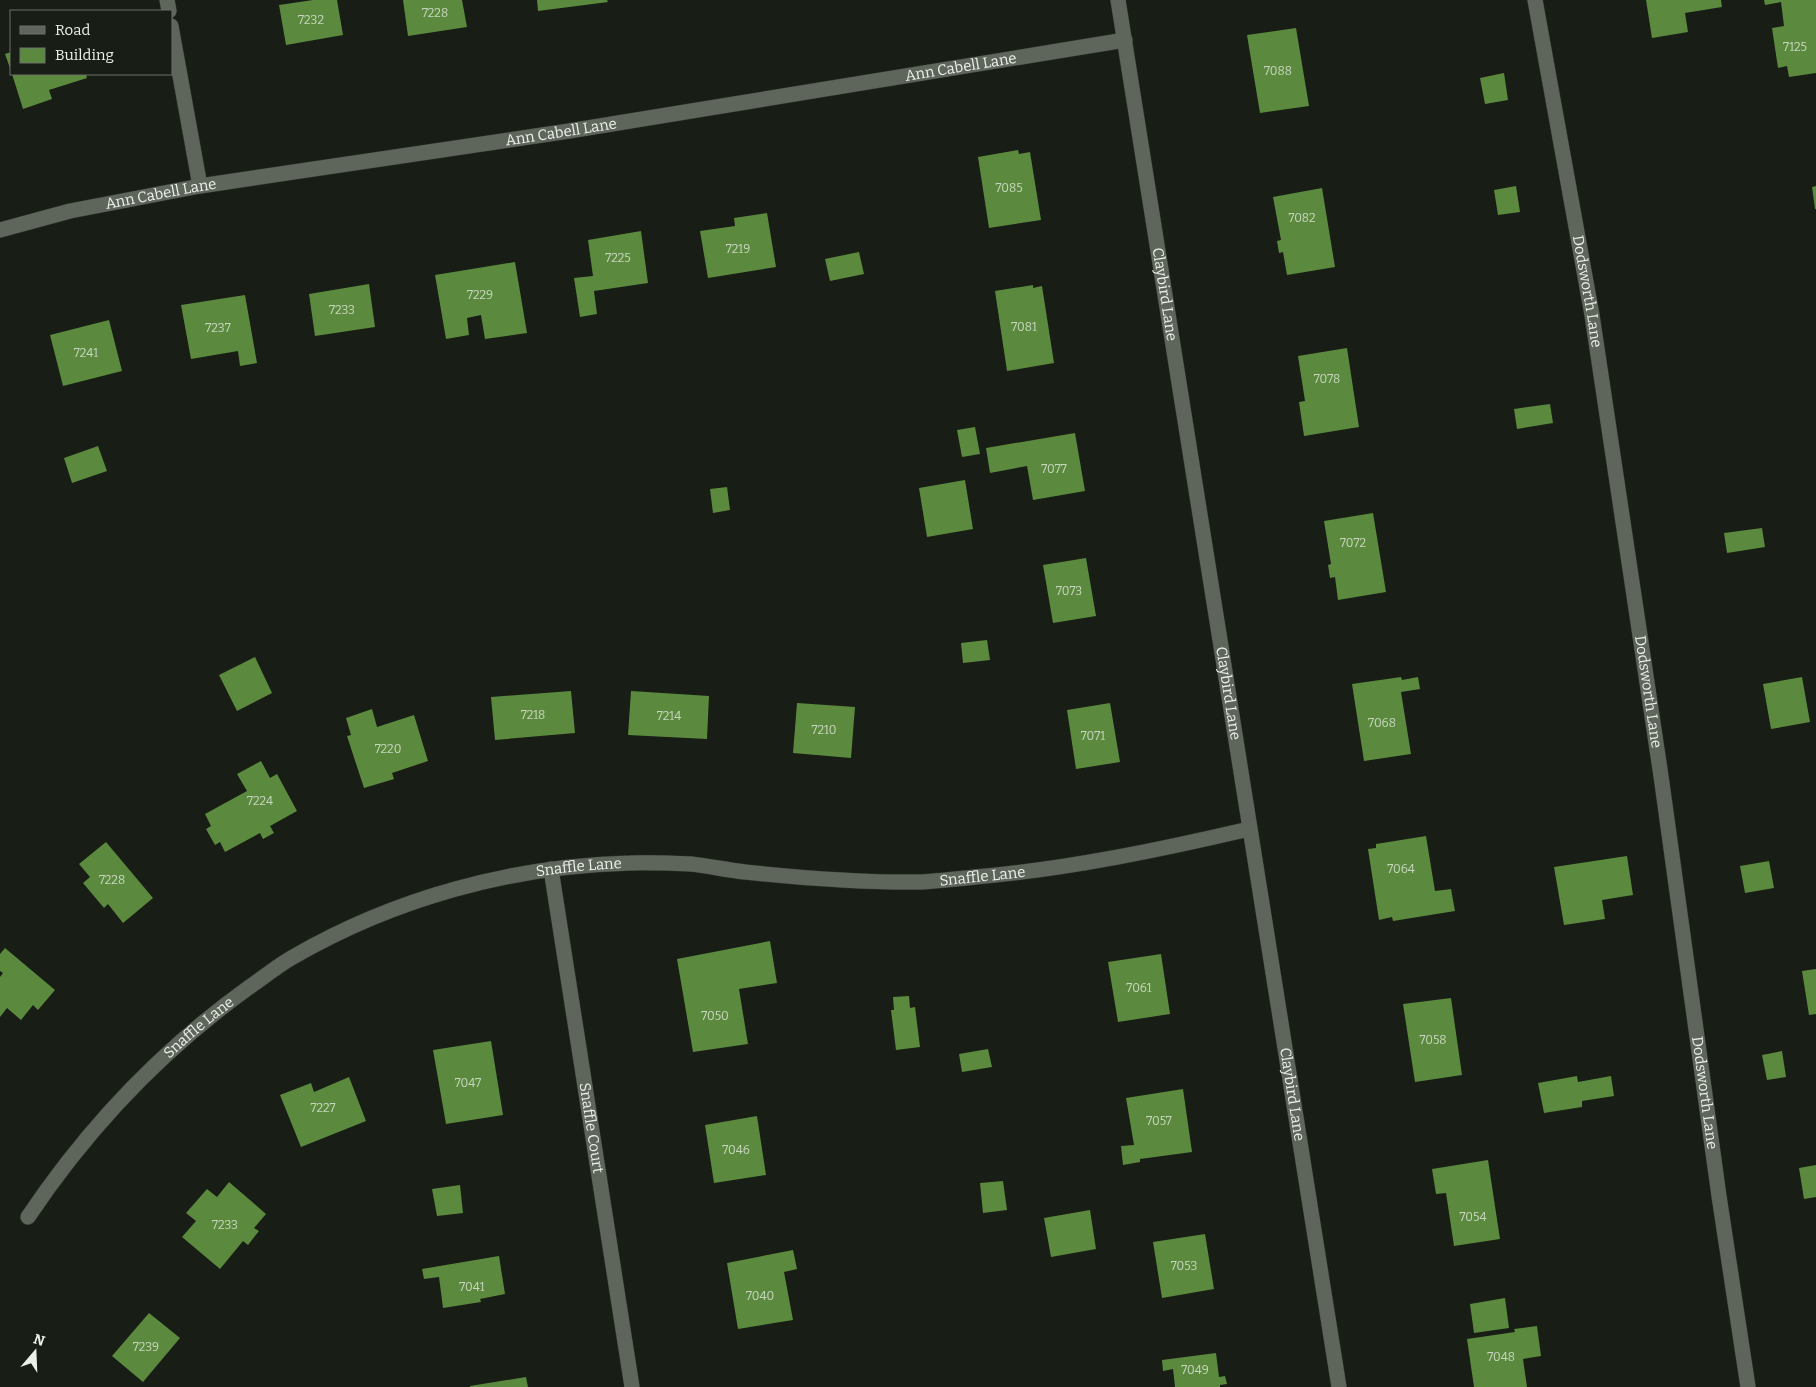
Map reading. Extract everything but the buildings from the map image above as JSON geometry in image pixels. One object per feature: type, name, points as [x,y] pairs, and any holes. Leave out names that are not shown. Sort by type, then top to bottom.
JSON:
[{"type":"street","name":"Claybird Lane","points":[[1118,0],[1338,1387]]},
{"type":"street","name":"Dodsworth Lane","points":[[1535,0],[1593,325],[1659,766],[1719,1196],[1748,1387]]},
{"type":"street","points":[[172,32],[200,186]]},
{"type":"street","name":"Ann Cabell Lane","points":[[0,230],[70,211],[200,186],[579,129],[1125,40]]},
{"type":"street","name":"Snaffle Lane","points":[[28,1217],[91,1133],[152,1068],[218,1010],[290,958],[345,929],[417,900],[492,879],[551,869],[631,862],[693,864],[734,871],[818,880],[923,882],[1041,870],[1148,852],[1249,829]]},
{"type":"street","name":"Snaffle Court","points":[[551,869],[632,1387]]}]
